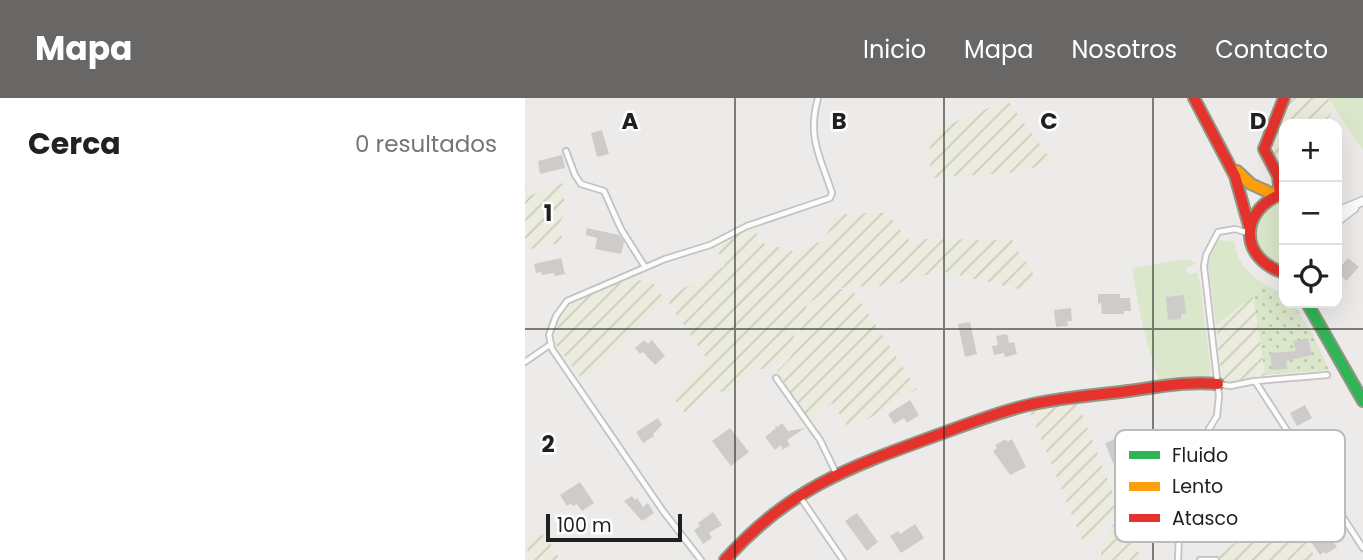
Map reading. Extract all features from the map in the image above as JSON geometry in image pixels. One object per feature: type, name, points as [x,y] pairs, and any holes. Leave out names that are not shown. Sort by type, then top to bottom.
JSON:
[{"type":"street","points":[[1194,98],[1232,165],[1242,191],[1250,244],[1261,262],[1279,272]]},
{"type":"street","points":[[1279,188],[1277,176],[1264,149],[1284,98]]},
{"type":"street","points":[[1232,165],[1244,180],[1279,194]]},
{"type":"street","points":[[1249,230],[1254,213],[1263,202],[1279,194]]},
{"type":"street","points":[[1342,210],[1359,203]]},
{"type":"street","points":[[1342,217],[1359,203]]},
{"type":"street","points":[[1312,308],[1363,401]]},
{"type":"street","points":[[725,560],[772,511],[799,495],[864,462],[992,415],[1030,404],[1148,388],[1217,384]]},
{"type":"lane","points":[[701,560],[552,349],[549,335],[556,316],[567,301],[645,267],[710,245],[747,226],[830,198],[832,193],[813,135],[813,116],[818,98]]},
{"type":"lane","points":[[566,151],[581,184],[604,191],[621,229],[645,267]]},
{"type":"lane","points":[[1208,430],[1217,416],[1219,401],[1205,259],[1219,232],[1249,230]]},
{"type":"lane","points":[[525,362],[551,344]]},
{"type":"lane","points":[[1217,384],[1230,386],[1255,381],[1327,375]]},
{"type":"lane","points":[[776,379],[820,440],[837,475]]},
{"type":"lane","points":[[1255,381],[1287,430]]},
{"type":"lane","points":[[799,495],[843,560]]},
{"type":"lane","points":[[1345,520],[1363,548]]},
{"type":"lane","points":[[1178,560],[1179,542]]},
{"type":"lane","points":[[1200,560],[1216,560]]},
{"type":"shaded area","points":[[1289,98],[1328,98],[1335,108],[1327,119],[1280,119]]},
{"type":"shaded area","points":[[1007,100],[1053,162],[1019,172],[931,178],[929,133]]},
{"type":"shaded area","points":[[1279,122],[1279,166],[1269,146]]},
{"type":"shaded area","points":[[563,183],[565,212],[559,224],[563,242],[525,250],[525,184],[531,195]]},
{"type":"shaded area","points":[[878,211],[888,215],[913,245],[925,239],[1012,240],[1037,283],[1019,289],[940,271],[892,285],[835,288],[808,303],[785,358],[769,370],[757,368],[729,393],[714,390],[685,413],[672,396],[707,359],[666,299],[725,266],[716,248],[733,236],[755,228],[759,242],[796,252],[824,240],[838,213],[855,215]]},
{"type":"shaded area","points":[[651,280],[664,299],[612,356],[584,382],[556,345],[558,318],[571,302],[626,281]]},
{"type":"shaded area","points":[[839,289],[852,289],[917,389],[850,430],[832,403],[810,422],[777,371],[790,358],[811,303]]},
{"type":"shaded area","points":[[1253,295],[1265,375],[1225,383],[1222,381],[1216,325]]},
{"type":"shaded area","points":[[1077,401],[1115,499],[1115,514],[1085,547],[1029,409]]},
{"type":"shaded area","points":[[1115,522],[1115,542],[1134,542],[1142,560],[1103,560],[1100,551],[1102,542]]},
{"type":"shaded area","points":[[539,532],[549,541],[560,560],[531,560],[527,549],[529,539]]},
{"type":"shaded area","points":[[1237,542],[1306,542],[1317,560],[1226,560],[1213,556]]},
{"type":"green space","points":[[1328,98],[1363,98],[1363,150]]},
{"type":"green space","points":[[1279,202],[1279,264],[1262,253],[1255,233],[1262,213]]},
{"type":"green space","points":[[1218,240],[1234,241],[1245,268],[1267,286],[1216,325],[1208,261]]},
{"type":"green space","points":[[1190,260],[1196,264],[1186,268],[1189,275],[1197,272],[1200,282],[1211,373],[1206,379],[1159,383],[1142,324],[1132,268]]},
{"type":"green space","points":[[1267,286],[1279,292],[1279,308],[1296,308],[1313,335],[1329,370],[1265,375],[1253,295]]},
{"type":"building","points":[[602,130],[609,154],[597,157],[591,133]]},
{"type":"building","points":[[562,155],[565,168],[540,174],[538,161]]},
{"type":"building","points":[[587,228],[619,235],[624,242],[621,254],[595,249],[597,238],[586,235]]},
{"type":"building","points":[[561,258],[565,274],[555,276],[554,273],[536,273],[534,264]]},
{"type":"building","points":[[1348,258],[1359,267],[1346,281],[1342,277],[1342,265]]},
{"type":"building","points":[[1098,294],[1120,294],[1120,298],[1130,298],[1131,311],[1124,311],[1124,314],[1102,314]]},
{"type":"building","points":[[1184,295],[1186,313],[1181,314],[1181,319],[1168,320],[1166,297]]},
{"type":"building","points":[[1071,308],[1072,321],[1067,321],[1068,326],[1056,327],[1054,310]]},
{"type":"building","points":[[970,322],[977,354],[965,357],[958,324]]},
{"type":"building","points":[[1007,334],[1009,343],[1014,342],[1017,354],[1005,357],[1004,353],[994,355],[992,346],[998,345],[996,336]]},
{"type":"building","points":[[1308,338],[1312,355],[1286,361],[1287,369],[1272,370],[1270,353],[1296,351],[1293,341]]},
{"type":"building","points":[[644,340],[648,344],[652,340],[665,356],[655,365],[643,352],[640,354],[635,348]]},
{"type":"building","points":[[910,400],[919,415],[907,423],[904,418],[894,424],[888,414]]},
{"type":"building","points":[[1305,405],[1312,418],[1297,426],[1290,413]]},
{"type":"building","points":[[658,418],[662,425],[654,436],[643,443],[636,432]]},
{"type":"building","points":[[782,423],[788,431],[805,428],[787,440],[790,445],[782,450],[781,445],[775,450],[765,437],[776,428],[775,425],[778,427]]},
{"type":"building","points":[[730,428],[749,452],[731,466],[712,441]]},
{"type":"building","points":[[1006,439],[1007,442],[1012,439],[1026,467],[1010,475],[993,451],[997,448],[995,445]]},
{"type":"building","points":[[1115,439],[1115,462],[1113,463],[1105,443]]},
{"type":"building","points":[[580,482],[594,503],[582,511],[577,504],[573,506],[571,503],[567,506],[560,495]]},
{"type":"building","points":[[632,496],[635,500],[637,498],[643,507],[648,503],[654,513],[642,521],[624,501]]},
{"type":"building","points":[[713,512],[722,525],[709,533],[712,538],[703,544],[694,530],[700,526],[698,523]]},
{"type":"building","points":[[857,513],[878,542],[867,551],[845,521]]},
{"type":"building","points":[[915,524],[924,538],[901,553],[890,536],[898,531],[900,534]]},
{"type":"building","points":[[1311,542],[1333,542],[1337,547],[1326,554],[1324,552],[1320,555]]},
{"type":"traffic: fast","points":[[1310,308],[1363,401]]},
{"type":"traffic: slow","points":[[1237,171],[1251,184],[1275,195]]},
{"type":"traffic: jam","points":[[1194,98],[1235,176],[1249,226]]},
{"type":"traffic: jam","points":[[1279,185],[1278,176],[1264,149],[1284,98]]},
{"type":"traffic: jam","points":[[1279,195],[1269,200],[1259,210],[1252,221],[1250,233],[1258,256],[1279,271]]},
{"type":"traffic: jam","points":[[725,560],[772,516],[795,498],[820,484],[873,459],[982,419],[1020,407],[1057,400],[1173,385],[1218,384]]}]
